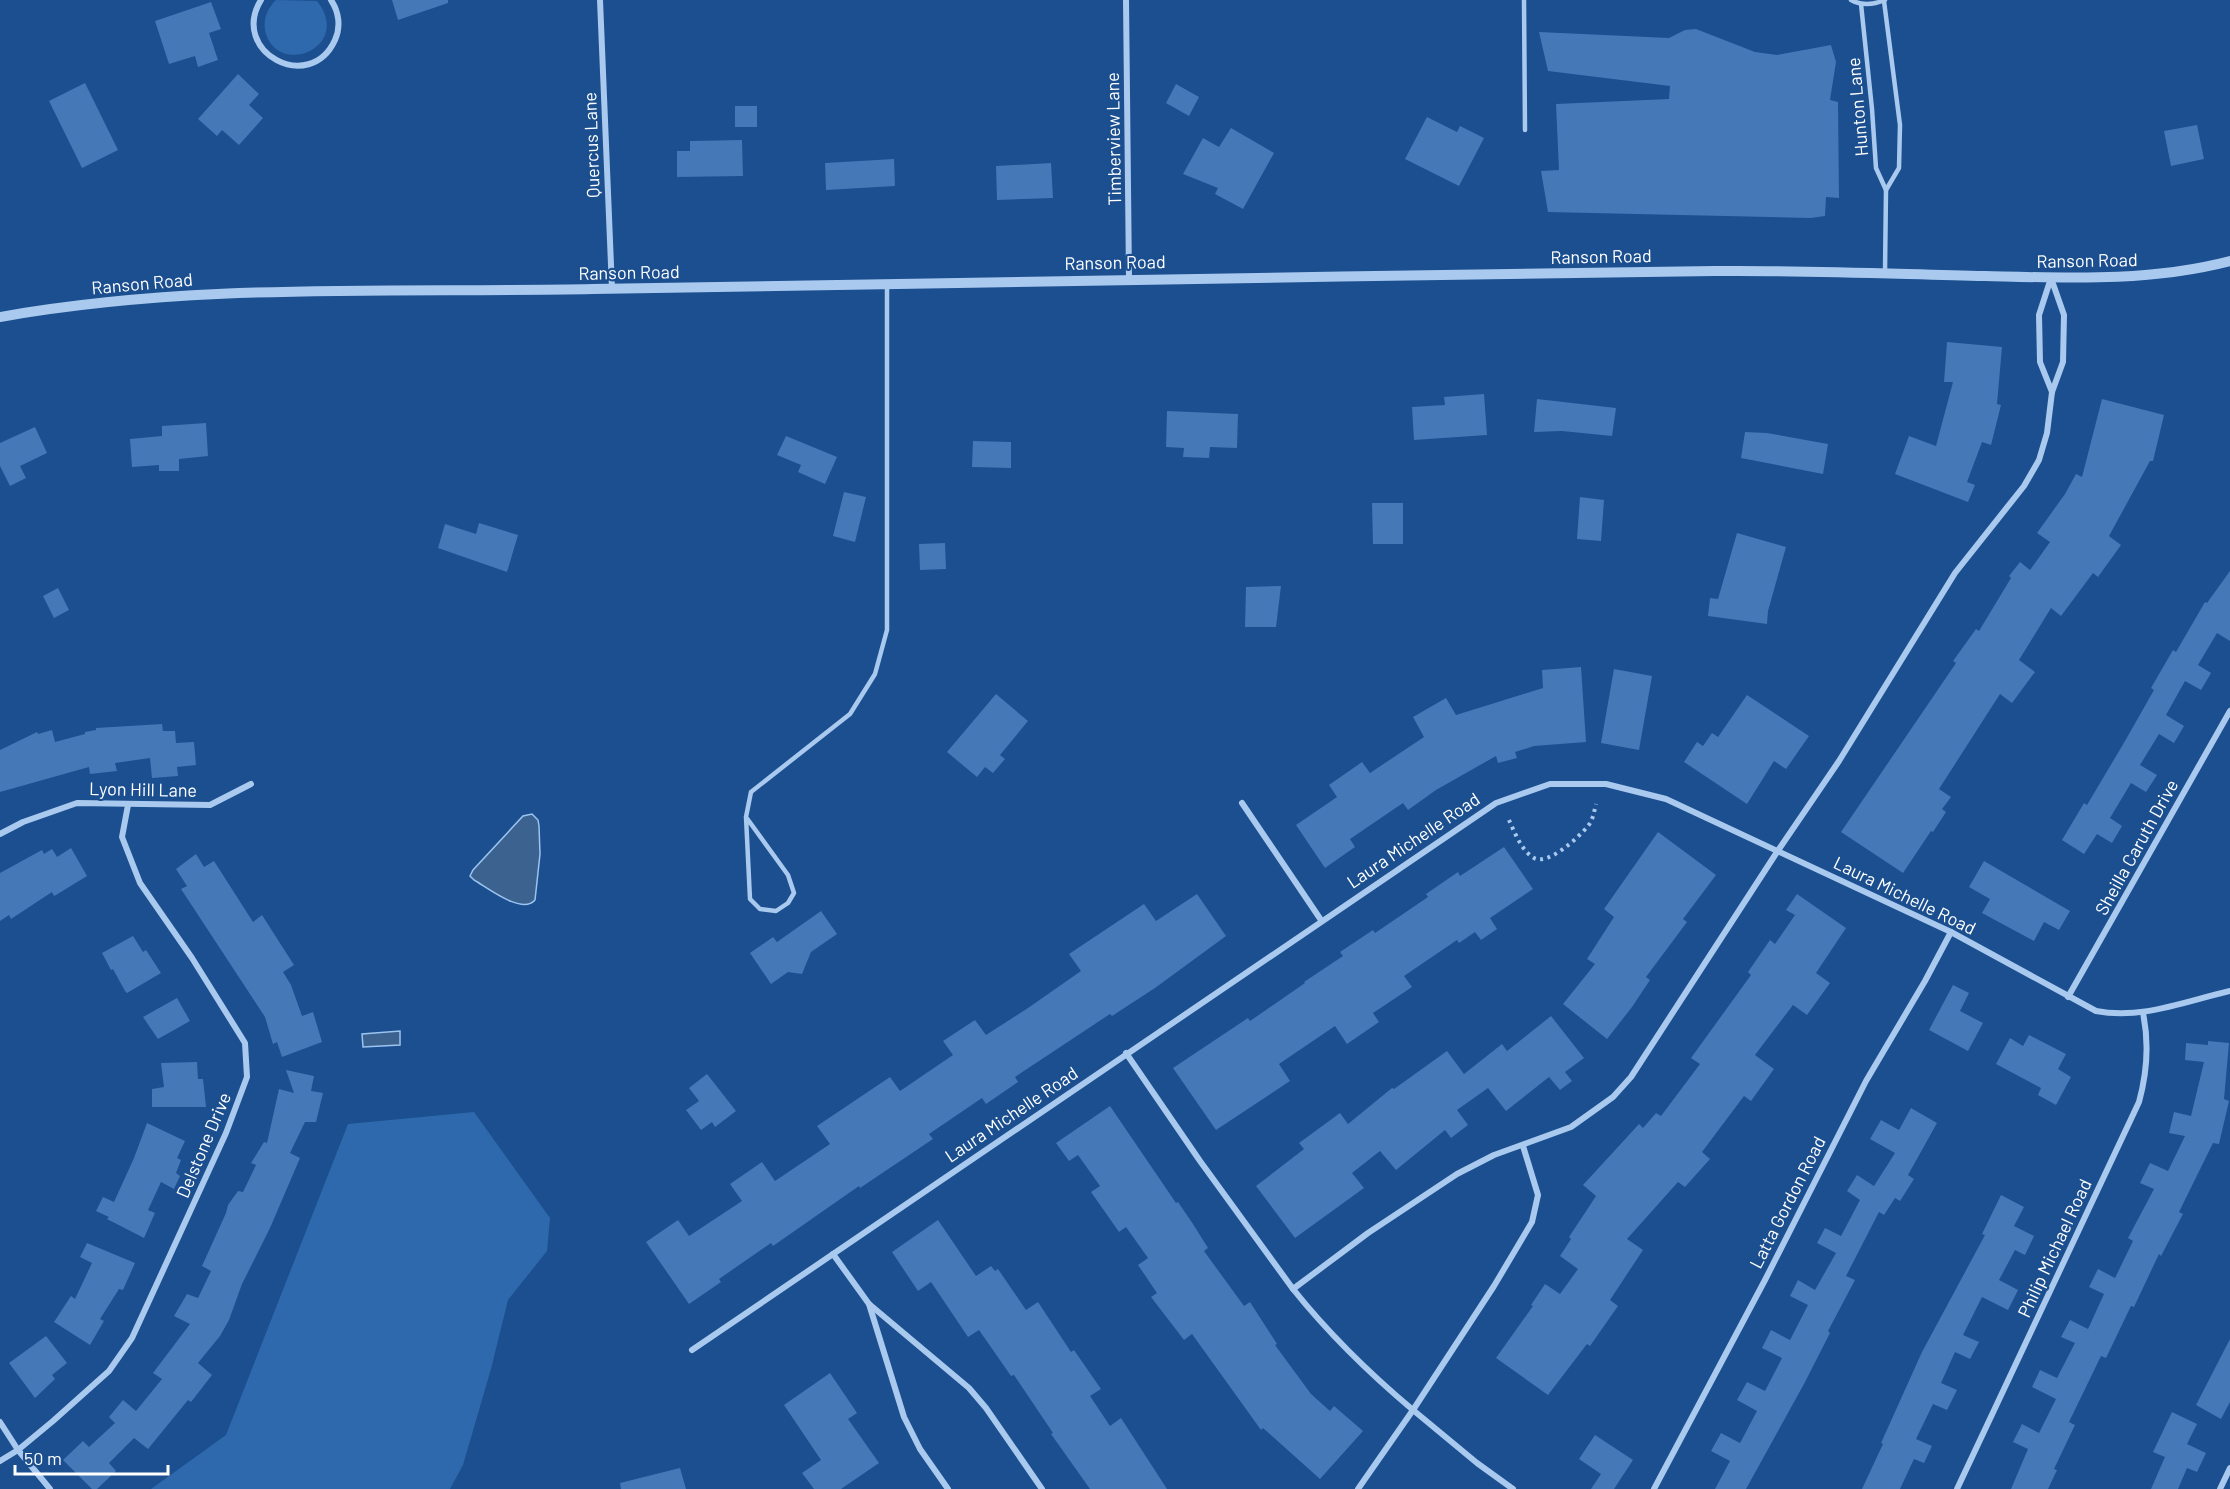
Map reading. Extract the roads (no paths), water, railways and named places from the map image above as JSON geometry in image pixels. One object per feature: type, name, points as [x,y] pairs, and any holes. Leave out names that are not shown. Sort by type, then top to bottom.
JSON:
[{"type":"street","points":[[261,0],[254,20],[255,33],[260,46],[269,56],[281,63],[294,66],[308,64],[321,58],[331,47],[337,34],[339,20],[331,0]]},
{"type":"street","name":"Quercus Lane","points":[[600,0],[612,289]]},
{"type":"street","name":"Timberview Lane","points":[[1126,0],[1129,278]]},
{"type":"street","name":"Ranson Road","points":[[0,317],[110,301],[175,296],[1129,278],[1726,271],[2107,278],[2170,274],[2230,261]]},
{"type":"street","points":[[2051,278],[2039,315],[2040,362],[2052,392]]},
{"type":"street","points":[[1293,1289],[1368,1233],[1457,1174],[1494,1155],[1571,1127],[1613,1097],[1631,1077],[1839,761],[1955,573],[2025,486],[2039,460],[2047,434],[2052,392],[2063,362],[2064,315],[2051,278]]},
{"type":"street","name":"Sheilla Caruth Drive","points":[[2068,997],[2230,711]]},
{"type":"street","name":"Lyon Hill Lane","points":[[0,834],[23,822],[76,803],[210,805],[251,784]]},
{"type":"street","name":"Laura Michelle Road","points":[[692,1350],[1496,803],[1550,784],[1606,784],[1666,799],[1777,852],[1878,896],[1951,932],[2096,1011],[2114,1015],[2143,1013],[2230,991]]},
{"type":"street","points":[[1242,803],[1321,920]]},
{"type":"street","name":"Delstone Drive","points":[[0,1461],[18,1450],[109,1371],[132,1338],[226,1133],[247,1077],[245,1043],[192,958],[140,883],[122,837],[128,805]]},
{"type":"street","name":"Latta Gordon Road","points":[[1654,1489],[1765,1280],[1866,1081],[1951,932]]},
{"type":"street","name":"Philip Michael Road","points":[[1957,1489],[2139,1102],[2145,1079],[2143,1013]]},
{"type":"street","points":[[1126,1053],[1200,1161],[1312,1313],[1374,1377],[1477,1463],[1513,1489]]},
{"type":"street","points":[[1358,1489],[1494,1286],[1532,1222],[1538,1196],[1523,1146]]},
{"type":"street","points":[[833,1254],[869,1304],[969,1388],[986,1408],[1042,1489]]},
{"type":"street","points":[[869,1304],[904,1417],[920,1449],[948,1489]]},
{"type":"street","points":[[0,1422],[18,1450],[50,1489]]},
{"type":"street","points":[[2220,1489],[2230,1468]]},
{"type":"lane","points":[[1524,0],[1525,130]]},
{"type":"lane","points":[[1851,0],[1872,5],[1884,0],[1900,125],[1899,168],[1886,190],[1885,274]]},
{"type":"lane","name":"Hunton Lane","points":[[1861,4],[1876,168],[1886,190]]},
{"type":"lane","points":[[746,817],[788,875],[794,893],[788,903],[776,911],[760,909],[750,899],[746,817],[752,792],[850,714],[875,674],[887,630],[887,283]]}]
